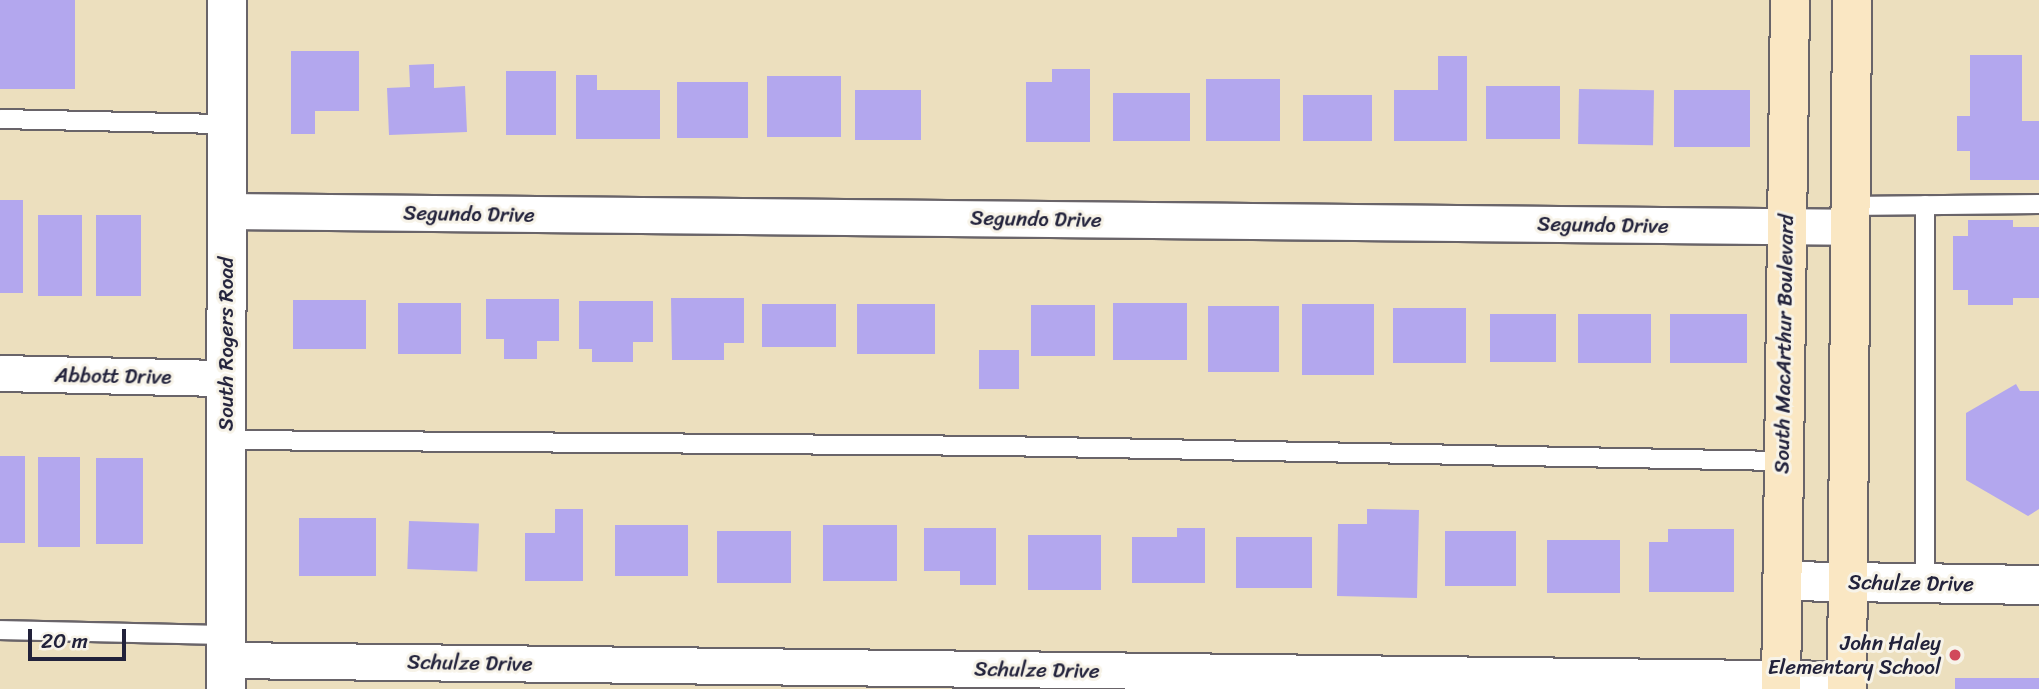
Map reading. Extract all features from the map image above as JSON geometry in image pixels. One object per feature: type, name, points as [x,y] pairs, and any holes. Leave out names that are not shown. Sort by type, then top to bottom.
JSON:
[{"type":"main road","name":"South MacArthur Boulevard","points":[[1781,684],[1790,0]]},
{"type":"main road","points":[[1848,684],[1848,217],[1852,0]]},
{"type":"street","name":"South Rogers Road","points":[[226,661],[227,0]]},
{"type":"street","name":"Segundo Drive","points":[[225,211],[1785,227],[1848,217]]},
{"type":"street","name":"Abbott Drive","points":[[0,373],[226,379]]},
{"type":"street","name":"Schulze Drive","points":[[1782,581],[2039,585]]},
{"type":"street","name":"Schulze Drive","points":[[226,661],[1848,684]]},
{"type":"lane","points":[[0,119],[226,124]]},
{"type":"lane","points":[[1848,217],[1925,205],[2039,204]]},
{"type":"lane","points":[[1925,205],[1925,583]]},
{"type":"lane","points":[[226,440],[1026,447],[1783,461]]},
{"type":"lane","points":[[0,630],[226,661]]},
{"type":"building","points":[[0,0],[75,0],[75,89],[0,89]]},
{"type":"building","points":[[291,51],[359,51],[359,111],[315,111],[315,134],[291,134]]},
{"type":"building","points":[[1970,55],[2022,55],[2022,121],[2039,121],[2039,180],[1970,180],[1970,151],[1957,151],[1957,116],[1970,116]]},
{"type":"building","points":[[1438,56],[1467,56],[1467,141],[1394,141],[1394,90],[1438,90]]},
{"type":"building","points":[[434,64],[434,88],[465,86],[467,132],[389,135],[387,88],[410,87],[409,65]]},
{"type":"building","points":[[1052,69],[1090,69],[1090,142],[1026,142],[1026,82],[1052,82]]},
{"type":"building","points":[[506,71],[556,71],[556,135],[506,135]]},
{"type":"building","points":[[576,75],[597,75],[597,90],[660,90],[660,139],[576,139]]},
{"type":"building","points":[[767,76],[841,76],[841,137],[767,137]]},
{"type":"building","points":[[1206,79],[1280,79],[1280,141],[1206,141]]},
{"type":"building","points":[[677,82],[748,82],[748,138],[677,138]]},
{"type":"building","points":[[1486,86],[1560,86],[1560,139],[1486,139]]},
{"type":"building","points":[[1579,89],[1654,90],[1653,145],[1578,144]]},
{"type":"building","points":[[855,90],[921,90],[921,140],[855,140]]},
{"type":"building","points":[[1674,90],[1750,90],[1750,147],[1674,147]]},
{"type":"building","points":[[1113,93],[1190,93],[1190,141],[1113,141]]},
{"type":"building","points":[[1303,95],[1372,95],[1372,141],[1303,141]]},
{"type":"building","points":[[0,200],[23,200],[23,293],[0,293]]},
{"type":"building","points":[[38,215],[82,215],[82,296],[38,296]]},
{"type":"building","points":[[96,215],[141,215],[141,296],[96,296]]},
{"type":"building","points":[[1968,220],[2013,220],[2013,227],[2039,227],[2039,298],[2013,298],[2013,305],[1968,305],[1968,290],[1953,290],[1953,236],[1968,236]]},
{"type":"building","points":[[671,298],[744,298],[744,343],[724,343],[724,360],[672,360]]},
{"type":"building","points":[[486,299],[559,299],[559,341],[537,341],[537,359],[504,359],[504,339],[486,339]]},
{"type":"building","points":[[293,300],[366,300],[366,349],[293,349]]},
{"type":"building","points":[[579,301],[653,301],[653,342],[633,342],[633,362],[592,362],[592,349],[579,349]]},
{"type":"building","points":[[398,303],[461,303],[461,354],[398,354]]},
{"type":"building","points":[[1113,303],[1187,303],[1187,360],[1113,360]]},
{"type":"building","points":[[762,304],[836,304],[836,347],[762,347]]},
{"type":"building","points":[[857,304],[935,304],[935,354],[857,354]]},
{"type":"building","points":[[1302,304],[1374,304],[1374,375],[1302,375]]},
{"type":"building","points":[[1031,305],[1095,305],[1095,356],[1031,356]]},
{"type":"building","points":[[1208,306],[1279,306],[1279,372],[1208,372]]},
{"type":"building","points":[[1393,308],[1466,308],[1466,363],[1393,363]]},
{"type":"building","points":[[1490,314],[1556,314],[1556,362],[1490,362]]},
{"type":"building","points":[[1578,314],[1651,314],[1651,363],[1578,363]]},
{"type":"building","points":[[1670,314],[1747,314],[1747,363],[1670,363]]},
{"type":"building","points":[[979,350],[1019,350],[1019,389],[979,389]]},
{"type":"building","points":[[2016,384],[2020,391],[2039,391],[2039,509],[2028,516],[1966,480],[1966,413]]},
{"type":"building","points":[[0,456],[25,456],[25,543],[0,543]]},
{"type":"building","points":[[38,457],[80,457],[80,547],[38,547]]},
{"type":"building","points":[[96,458],[143,458],[143,544],[96,544]]},
{"type":"building","points":[[555,509],[583,509],[583,581],[525,581],[525,533],[555,533]]},
{"type":"building","points":[[1367,509],[1419,510],[1417,598],[1337,596],[1338,524],[1367,524]]},
{"type":"building","points":[[299,518],[376,518],[376,576],[299,576]]},
{"type":"building","points":[[409,521],[479,523],[477,571],[407,569]]},
{"type":"building","points":[[615,525],[688,525],[688,576],[615,576]]},
{"type":"building","points":[[823,525],[897,525],[897,581],[823,581]]},
{"type":"building","points":[[924,528],[996,528],[996,585],[960,585],[960,571],[924,571]]},
{"type":"building","points":[[1177,528],[1205,528],[1205,583],[1132,583],[1132,537],[1177,537]]},
{"type":"building","points":[[1668,529],[1734,529],[1734,592],[1649,592],[1649,542],[1668,542]]},
{"type":"building","points":[[717,531],[791,531],[791,583],[717,583]]},
{"type":"building","points":[[1445,531],[1516,531],[1516,586],[1445,586]]},
{"type":"building","points":[[1028,535],[1101,535],[1101,590],[1028,590]]},
{"type":"building","points":[[1236,537],[1312,537],[1312,588],[1236,588]]},
{"type":"building","points":[[1547,540],[1620,540],[1620,593],[1547,593]]},
{"type":"building","points":[[1955,678],[2039,678],[2039,689],[1955,689]]},
{"type":"place","name":"John Haley Elementary School","points":[[1955,655]]}]
